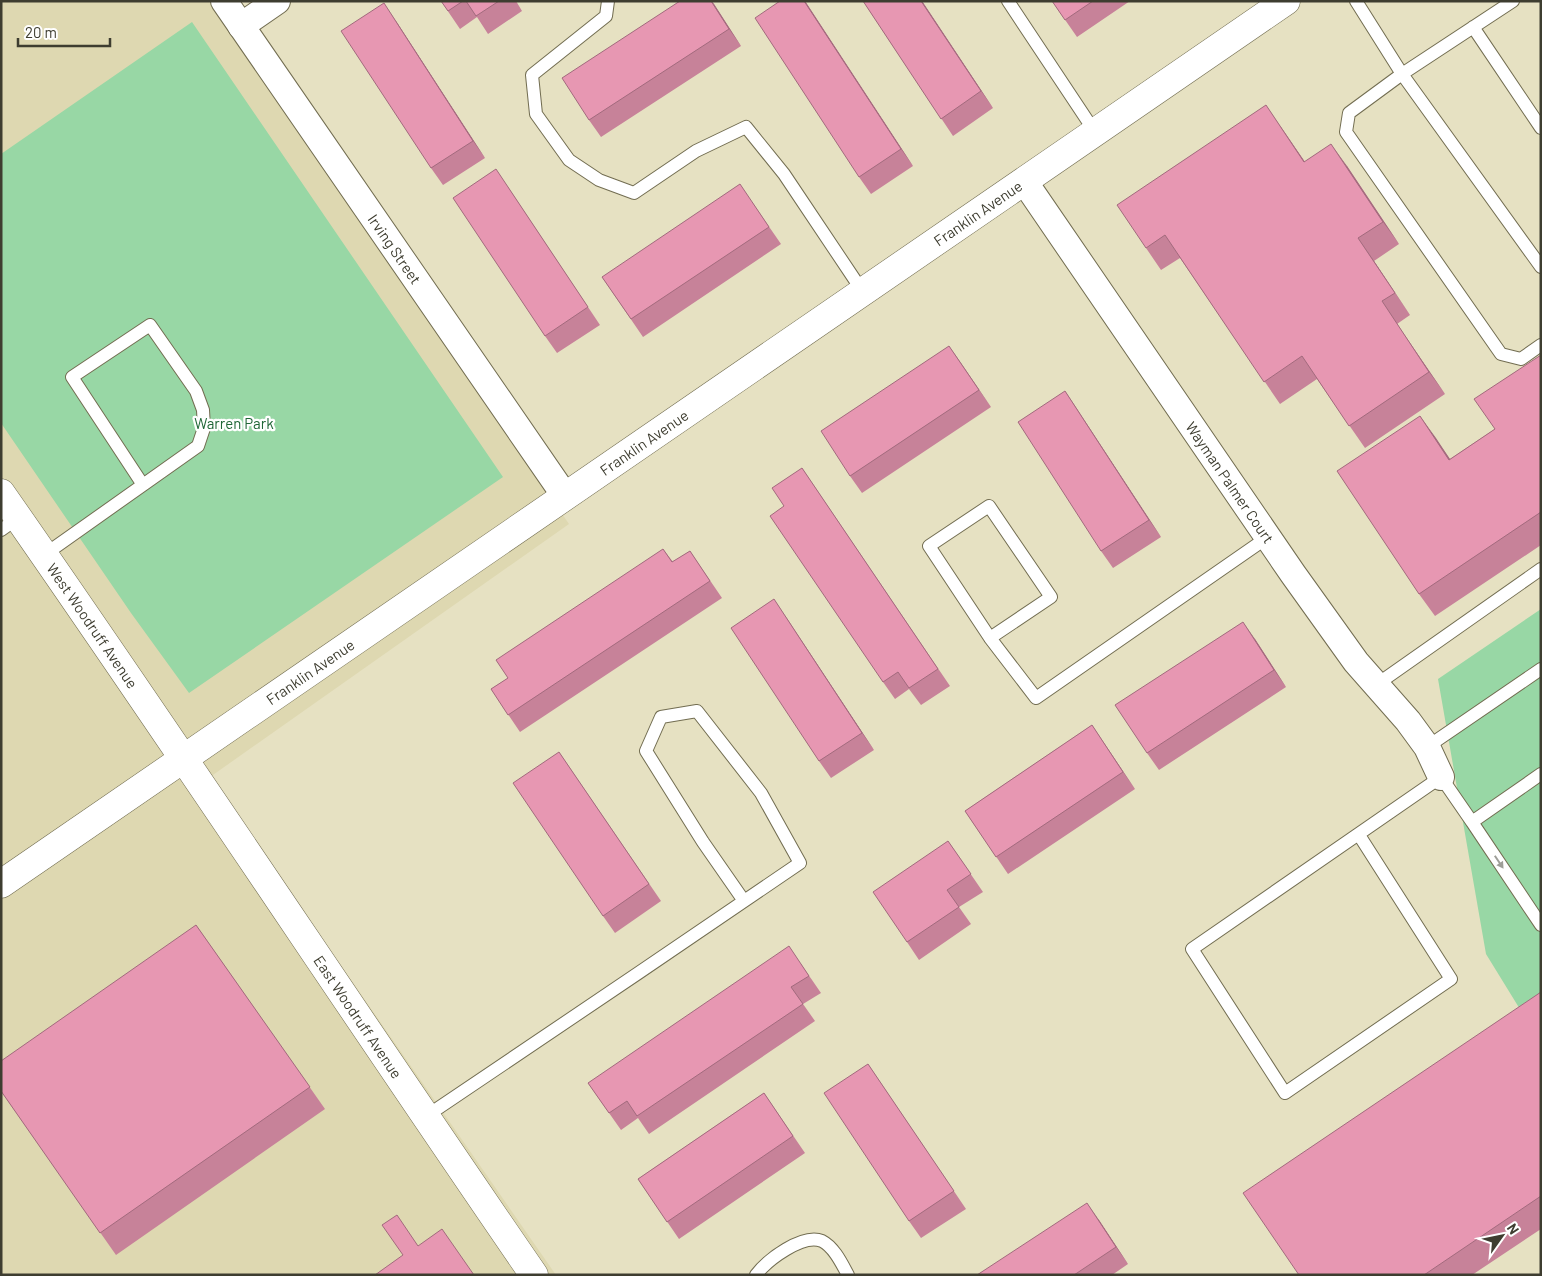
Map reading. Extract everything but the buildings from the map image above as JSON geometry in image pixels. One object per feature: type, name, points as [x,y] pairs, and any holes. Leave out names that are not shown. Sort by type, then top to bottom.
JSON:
[{"type":"street","name":"Irving Street","points":[[224,1],[565,496]]},
{"type":"street","points":[[241,26],[276,1]]},
{"type":"street","name":"Franklin Avenue","points":[[1,884],[1286,1]]},
{"type":"street","name":"Wayman Palmer Court","points":[[1024,181],[1356,662],[1408,721],[1427,747],[1441,778]]},
{"type":"street","name":"West Woodruff Avenue","points":[[1,493],[10,524],[44,555],[184,758]]},
{"type":"street","name":"East Woodruff Avenue","points":[[184,758],[425,1117],[534,1275]]},
{"type":"lane","points":[[608,1],[606,16],[532,75],[536,114],[569,160],[599,180],[634,193],[696,151],[746,127],[784,174],[863,292]]},
{"type":"lane","points":[[1008,1],[1095,132]]},
{"type":"lane","points":[[1356,1],[1402,74],[1541,267]]},
{"type":"lane","points":[[1513,1],[1402,74],[1349,113],[1346,132],[1501,354],[1521,359],[1541,345]]},
{"type":"lane","points":[[1473,27],[1541,128]]},
{"type":"lane","points":[[44,555],[143,485],[198,446],[204,428],[203,410],[196,391],[150,325],[72,377],[143,485]]},
{"type":"lane","points":[[990,638],[1051,597],[989,506],[929,546],[990,638],[1036,698],[1268,537]]},
{"type":"lane","points":[[1376,685],[1541,569]]},
{"type":"lane","points":[[1427,747],[1541,669]]},
{"type":"lane","points":[[425,1117],[744,901],[800,863],[761,793],[697,711],[661,717],[646,751],[703,842],[744,901]]},
{"type":"lane","points":[[1472,822],[1541,774]]},
{"type":"lane","points":[[1359,836],[1452,979],[1285,1093],[1192,949],[1441,778],[1541,925]]},
{"type":"lane","points":[[756,1275],[763,1265],[794,1244],[810,1240],[822,1241],[832,1250],[848,1275]]},
{"type":"shaded area","points":[[1,1],[209,1],[569,524],[210,777],[556,1275],[1,1275]]},
{"type":"green space","name":"Warren Park","points":[[192,22],[503,477],[189,693],[131,613],[1,423],[1,154]]},
{"type":"green space","points":[[1541,609],[1541,1032],[1534,1032],[1486,954],[1438,679]]}]
